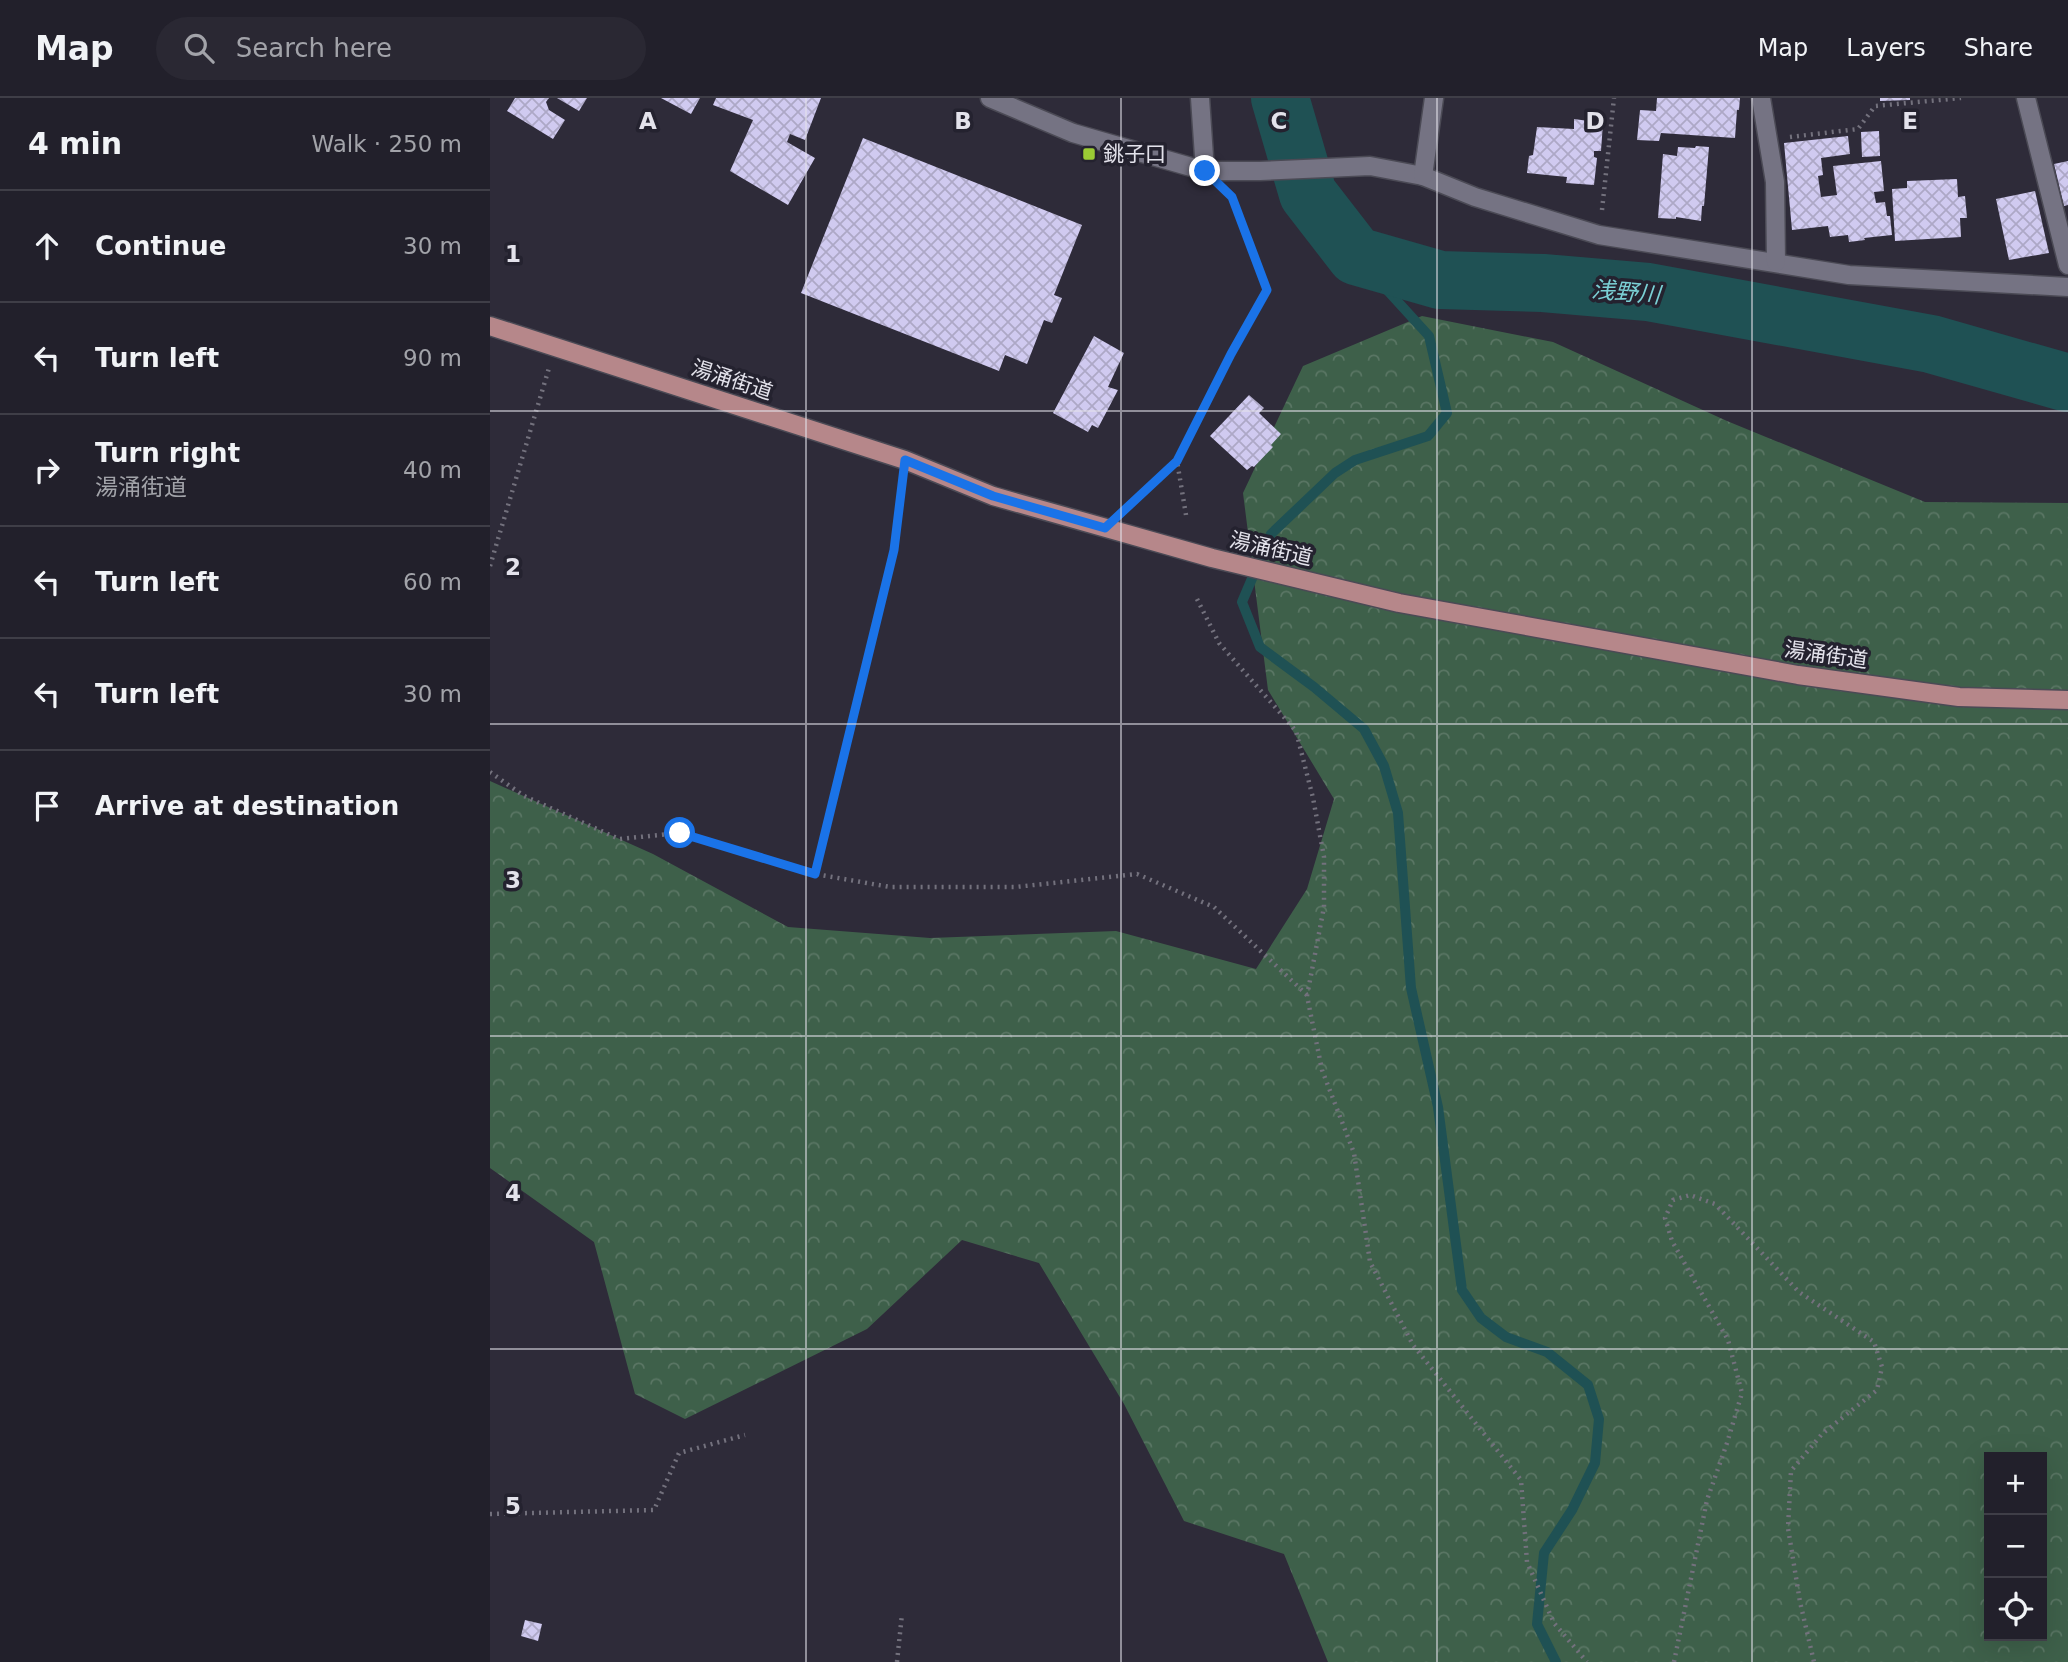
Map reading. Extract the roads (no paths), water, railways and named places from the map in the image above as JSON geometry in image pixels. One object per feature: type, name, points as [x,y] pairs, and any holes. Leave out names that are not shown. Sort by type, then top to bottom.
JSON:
[{"type":"main road","name":"湯涌街道","points":[[490,326],[905,460],[993,496],[1212,558],[1399,603],[1798,675],[1959,697],[2068,700]]},
{"type":"street","points":[[990,98],[1073,133],[1205,171],[1370,166],[1423,176],[1475,197],[1599,235],[1849,275],[2068,287]]},
{"type":"street","points":[[1200,98],[1205,171]]},
{"type":"street","points":[[1423,176],[1434,98]]},
{"type":"street","points":[[1761,98],[1775,182],[1776,262]]},
{"type":"street","points":[[2026,98],[2068,265]]},
{"type":"waterway","name":"浅野川","points":[[1280,98],[1308,194],[1356,256],[1440,280],[1543,283],[1648,292],[1931,344],[2068,383]]},
{"type":"waterway","points":[[1356,256],[1429,336],[1447,413],[1428,436],[1355,460],[1335,473],[1271,534],[1242,602],[1260,647],[1364,729],[1384,766],[1398,813],[1411,988],[1438,1107],[1462,1290],[1481,1318],[1506,1337],[1547,1352],[1588,1385],[1599,1419],[1595,1463],[1572,1510],[1544,1553],[1537,1624],[1556,1662]]},
{"type":"place","name":"銚子口","points":[[1089,154]]}]
